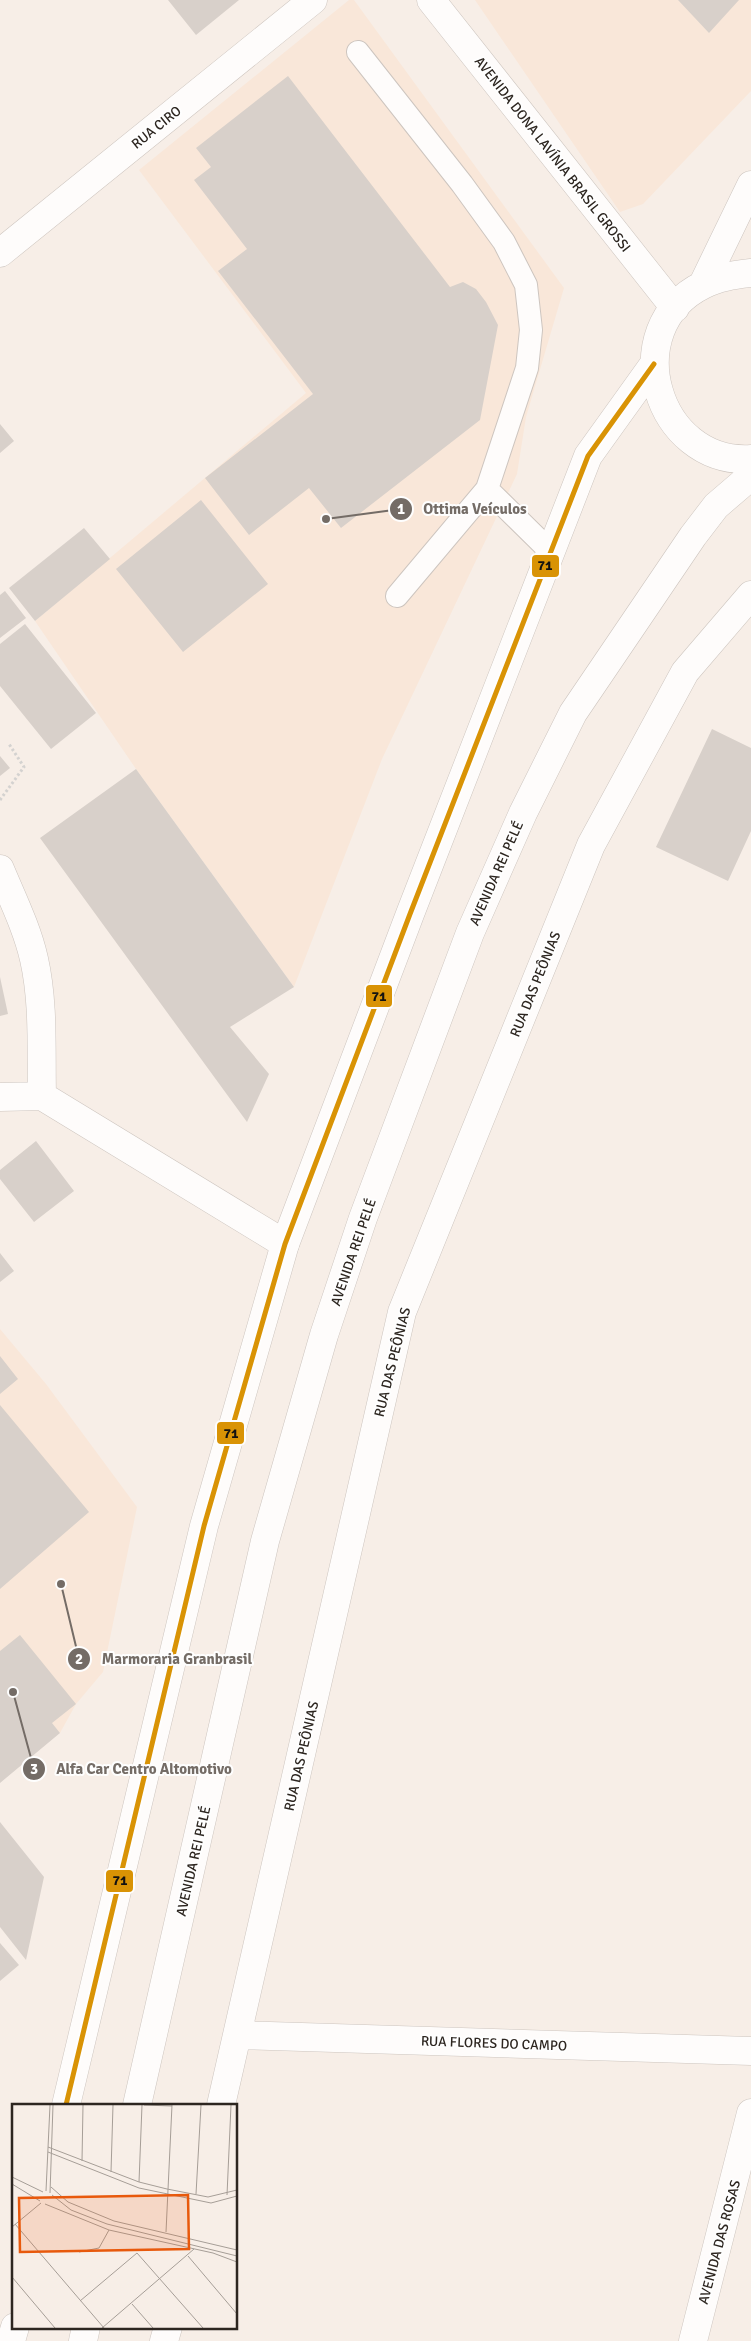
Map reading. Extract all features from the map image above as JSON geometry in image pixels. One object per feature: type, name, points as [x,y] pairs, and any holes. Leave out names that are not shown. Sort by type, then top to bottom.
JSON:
[{"type":"main road","name":"RUA CIRO","points":[[0,253],[313,0]]},
{"type":"main road","name":"AVENIDA DONA LAVÍNIA BRASIL GROSSI","points":[[431,0],[675,308]]},
{"type":"main road","points":[[703,284],[751,185]]},
{"type":"main road","points":[[751,274],[727,276],[703,284],[683,298],[664,325],[657,344],[654,364],[658,393],[671,421],[692,442],[719,455],[751,459]]},
{"type":"main road","points":[[66,2104],[204,1526],[284,1244],[588,456],[654,364]]},
{"type":"main road","name":"AVENIDA REI PELÉ","points":[[137,2104],[268,1531],[324,1335],[363,1218],[470,933],[523,814],[573,713],[693,536],[716,506],[751,476]]},
{"type":"main road","name":"RUA DAS PEÔNIAS","points":[[221,2104],[402,1312],[591,845],[685,672],[751,595]]},
{"type":"main road","points":[[0,869],[21,919],[34,958],[39,993],[42,1096]]},
{"type":"main road","points":[[0,1097],[42,1096],[284,1244]]},
{"type":"main road","name":"RUA FLORES DO CAMPO","points":[[238,2034],[751,2051]]},
{"type":"main road","name":"AVENIDA DAS ROSAS","points":[[693,2341],[751,2113]]},
{"type":"main road","points":[[12,2341],[15,2328]]},
{"type":"main road","points":[[83,2341],[86,2328]]},
{"type":"main road","points":[[164,2341],[168,2328]]},
{"type":"lane","points":[[358,52],[462,184],[504,242],[526,285],[531,330],[527,368],[487,489],[397,596]]},
{"type":"lane","points":[[487,489],[551,552]]},
{"type":"path","points":[[0,800],[24,767],[9,744]]},
{"type":"shaded area","points":[[349,0],[354,0],[564,288],[526,417],[517,474],[382,759],[294,987],[136,769],[35,621],[306,393],[139,170]]},
{"type":"shaded area","points":[[475,0],[751,0],[751,91],[643,204],[620,212]]},
{"type":"shaded area","points":[[0,1329],[46,1384],[137,1507],[103,1672],[76,1704],[60,1733],[0,1660]]},
{"type":"building","points":[[168,0],[239,0],[196,35]]},
{"type":"building","points":[[678,0],[739,0],[709,33]]},
{"type":"building","points":[[288,76],[450,287],[463,282],[476,289],[486,302],[498,325],[480,420],[341,528],[309,488],[249,535],[205,478],[313,394],[218,271],[247,249],[194,180],[211,167],[196,148]]},
{"type":"building","points":[[0,424],[14,441],[0,453]]},
{"type":"building","points":[[201,500],[268,584],[183,652],[116,569]]},
{"type":"building","points":[[84,528],[110,559],[35,621],[9,588]]},
{"type":"building","points":[[5,591],[26,618],[0,638],[0,595]]},
{"type":"building","points":[[25,624],[96,713],[51,749],[0,686],[0,644]]},
{"type":"building","points":[[712,729],[751,748],[751,831],[728,881],[656,847]]},
{"type":"building","points":[[0,756],[10,768],[0,776]]},
{"type":"building","points":[[136,769],[294,987],[230,1027],[269,1074],[247,1122],[40,838]]},
{"type":"building","points":[[0,977],[8,1014],[0,1016]]},
{"type":"building","points":[[36,1141],[74,1191],[34,1222],[0,1179],[0,1170]]},
{"type":"building","points":[[0,1253],[14,1271],[0,1282]]},
{"type":"building","points":[[0,1356],[18,1379],[0,1394]]},
{"type":"building","points":[[0,1405],[89,1512],[0,1589]]},
{"type":"building","points":[[20,1635],[76,1704],[52,1723],[60,1733],[0,1783],[0,1651]]},
{"type":"building","points":[[0,1822],[44,1877],[26,1960],[0,1927]]},
{"type":"building","points":[[0,1943],[19,1965],[0,1981]]},
{"type":"transit line","name":"71","points":[[66,2104],[204,1526],[285,1244],[410,914],[588,456],[654,364]]},
{"type":"place","name":"Ottima Veículos","points":[[326,519]]},
{"type":"place","name":"Marmoraria Granbrasil","points":[[61,1584]]},
{"type":"place","name":"Alfa Car Centro Altomotivo","points":[[13,1692]]}]
